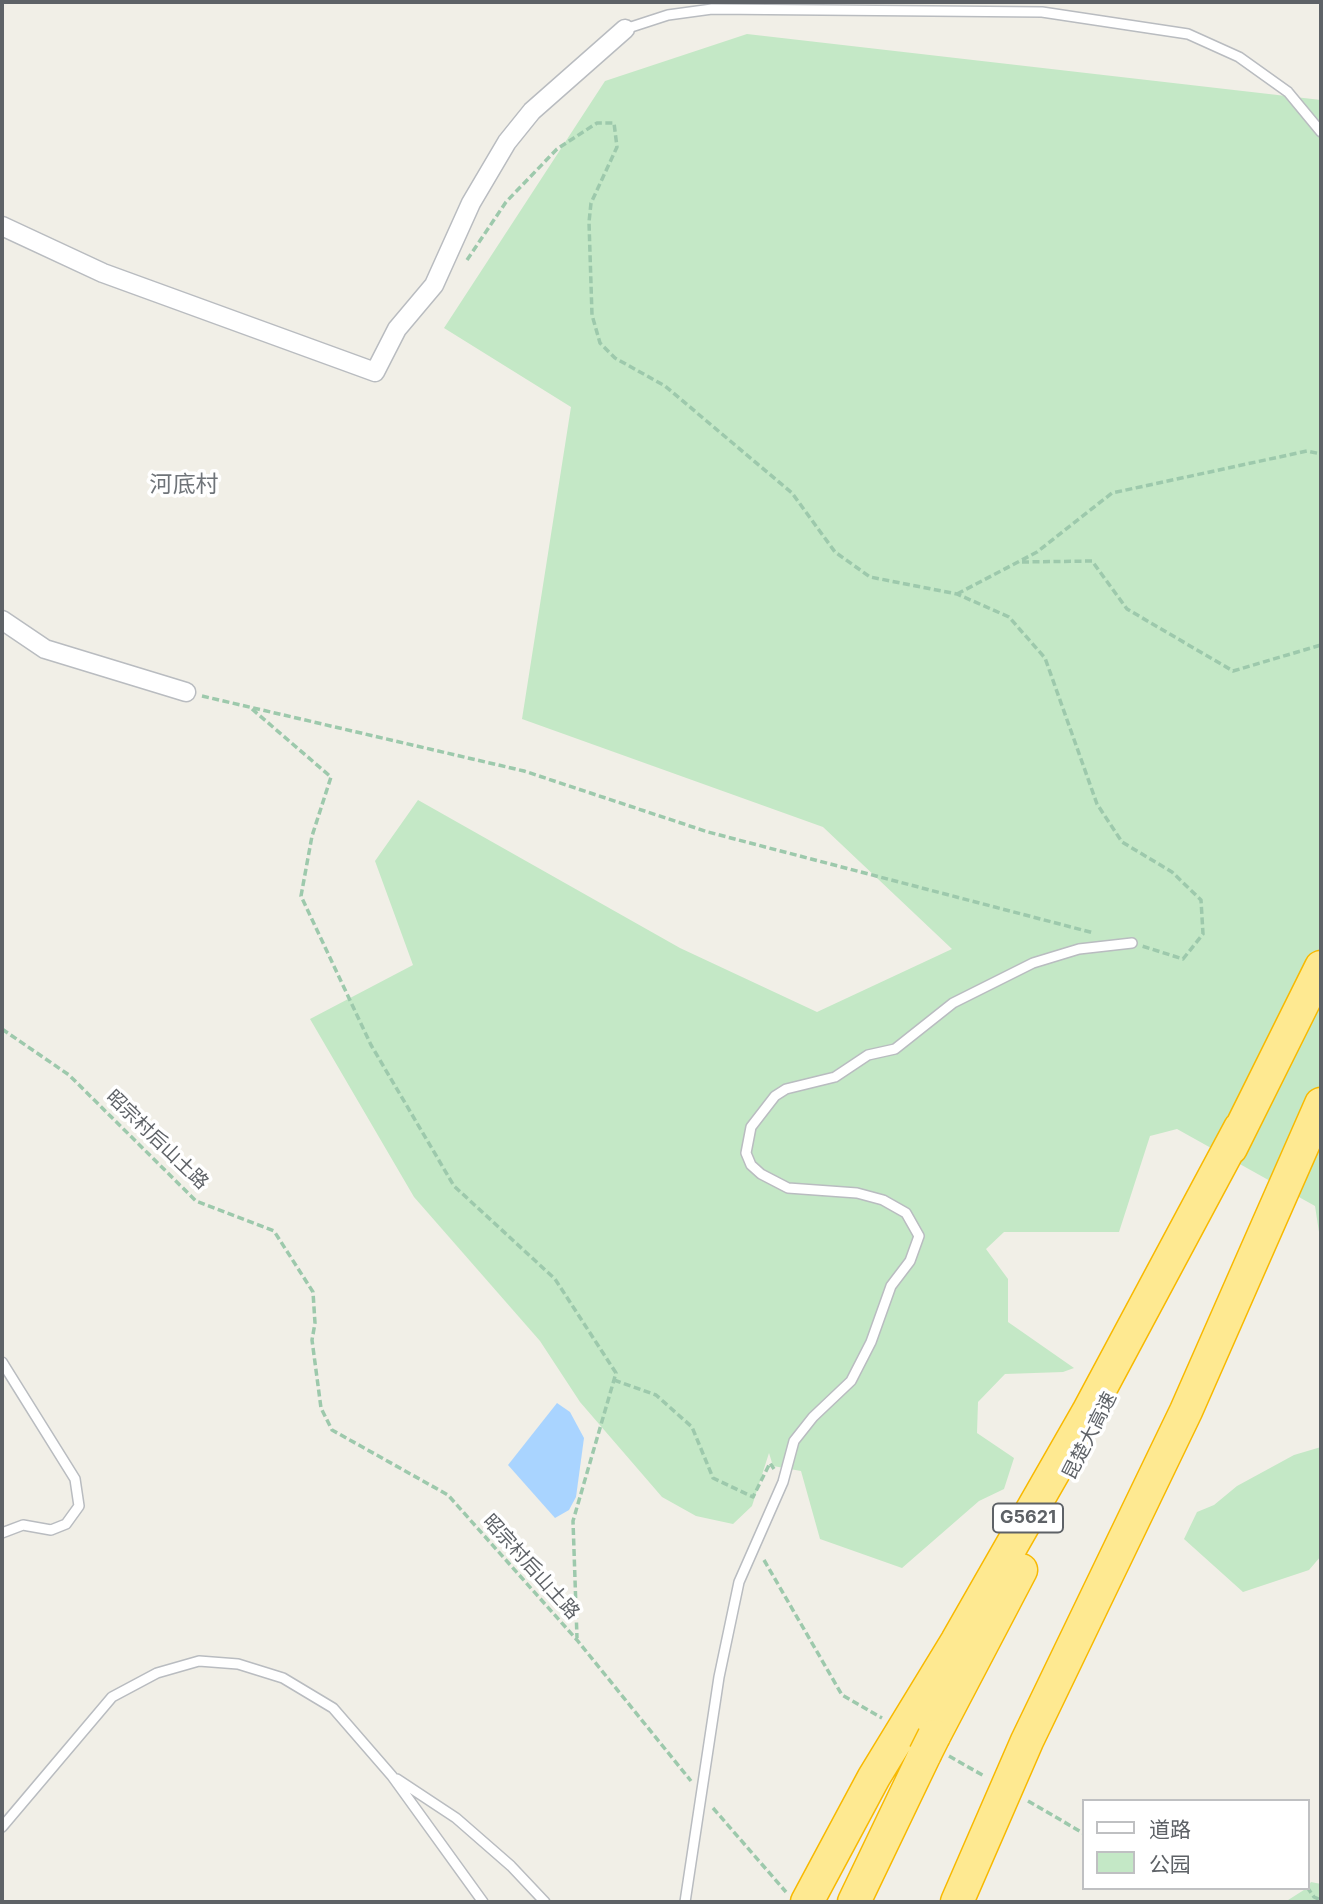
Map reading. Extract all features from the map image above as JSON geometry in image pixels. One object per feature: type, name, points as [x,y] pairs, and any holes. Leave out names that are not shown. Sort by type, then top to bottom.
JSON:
[{"type":"highway","name":"昆楚大高速","points":[[855,1902],[936,1749],[1161,1300],[1240,1128],[1321,967]]},
{"type":"highway","points":[[957,1902],[1027,1741],[1186,1410],[1283,1196],[1321,1104]]},
{"type":"highway","name":"G5621","points":[[800,1901],[964,1629],[1088,1412],[1240,1128]]},
{"type":"street","points":[[2,226],[103,273],[375,372],[397,329],[434,285],[471,203],[508,142],[532,111],[625,29]]},
{"type":"street","points":[[2,620],[45,649],[187,692]]},
{"type":"lane","points":[[625,29],[668,15],[712,9],[1042,12],[1188,34],[1239,57],[1288,92],[1321,132]]},
{"type":"lane","points":[[685,1902],[701,1793],[739,1582],[783,1482],[794,1441],[813,1417],[851,1381],[871,1342],[891,1286],[910,1261],[919,1237],[906,1213],[883,1200],[857,1193],[788,1188],[761,1174],[751,1165],[746,1153],[751,1127],[775,1096],[786,1089],[835,1077],[868,1055],[895,1049],[953,1003],[1033,963],[1079,948],[1132,943]]},
{"type":"lane","points":[[2,1362],[75,1479],[79,1506],[66,1524],[51,1530],[23,1525],[2,1533]]},
{"type":"lane","points":[[2,1827],[112,1697],[157,1673],[199,1661],[238,1664],[293,1684],[333,1707],[393,1776],[483,1902]]},
{"type":"lane","points":[[393,1776],[456,1818],[511,1866],[545,1902]]},
{"type":"path","points":[[187,692],[524,771],[708,832],[1132,943],[1183,959],[1203,934],[1201,900],[1172,872],[1122,842],[1103,813],[1045,658],[1009,617],[957,594],[870,577],[852,565],[835,552],[792,493],[665,387],[615,358],[600,343],[592,314],[589,222],[591,203],[617,147],[614,123],[597,123],[557,149],[506,202],[453,280],[434,285]]},
{"type":"path","points":[[957,594],[1037,552],[1112,493],[1307,451],[1321,454]]},
{"type":"path","points":[[1019,562],[1092,561],[1127,608],[1233,671],[1321,645]]},
{"type":"path","points":[[249,707],[331,776],[312,836],[301,897],[371,1045],[454,1186],[555,1279],[616,1373],[573,1521],[577,1640]]},
{"type":"path","name":"昭宗村后山土路","points":[[2,1029],[69,1075],[196,1201],[274,1231],[313,1292],[315,1322],[312,1340],[321,1408],[332,1430],[448,1496],[577,1640],[764,1870],[800,1901]]},
{"type":"path","points":[[614,1380],[656,1395],[692,1427],[713,1478],[753,1497],[770,1463],[783,1482]]},
{"type":"path","points":[[754,1543],[842,1695],[892,1724]]},
{"type":"path","points":[[936,1749],[995,1782]]},
{"type":"path","points":[[1017,1795],[1082,1832]]},
{"type":"green space","points":[[747,34],[1321,100],[1321,1245],[1315,1206],[1177,1129],[1150,1136],[1119,1232],[1004,1232],[986,1249],[1008,1279],[1008,1322],[1074,1368],[1063,1372],[1005,1374],[978,1402],[977,1433],[1014,1458],[1004,1489],[979,1501],[902,1568],[820,1539],[801,1471],[773,1466],[769,1453],[752,1506],[733,1524],[696,1516],[662,1497],[580,1402],[540,1341],[414,1197],[310,1019],[413,965],[375,861],[418,800],[680,948],[817,1012],[952,949],[823,827],[522,719],[571,407],[444,328],[605,81]]},
{"type":"green space","points":[[1321,1447],[1321,1556],[1309,1570],[1243,1592],[1184,1539],[1197,1512],[1214,1505],[1237,1486],[1294,1455]]},
{"type":"green space","points":[[1311,1882],[1321,1884],[1321,1902],[1285,1902],[1304,1890],[1309,1890]]},
{"type":"water","points":[[557,1403],[570,1412],[584,1438],[576,1497],[569,1510],[555,1518],[508,1465]]},
{"type":"district","name":"河底村","points":[[184,485]]}]
